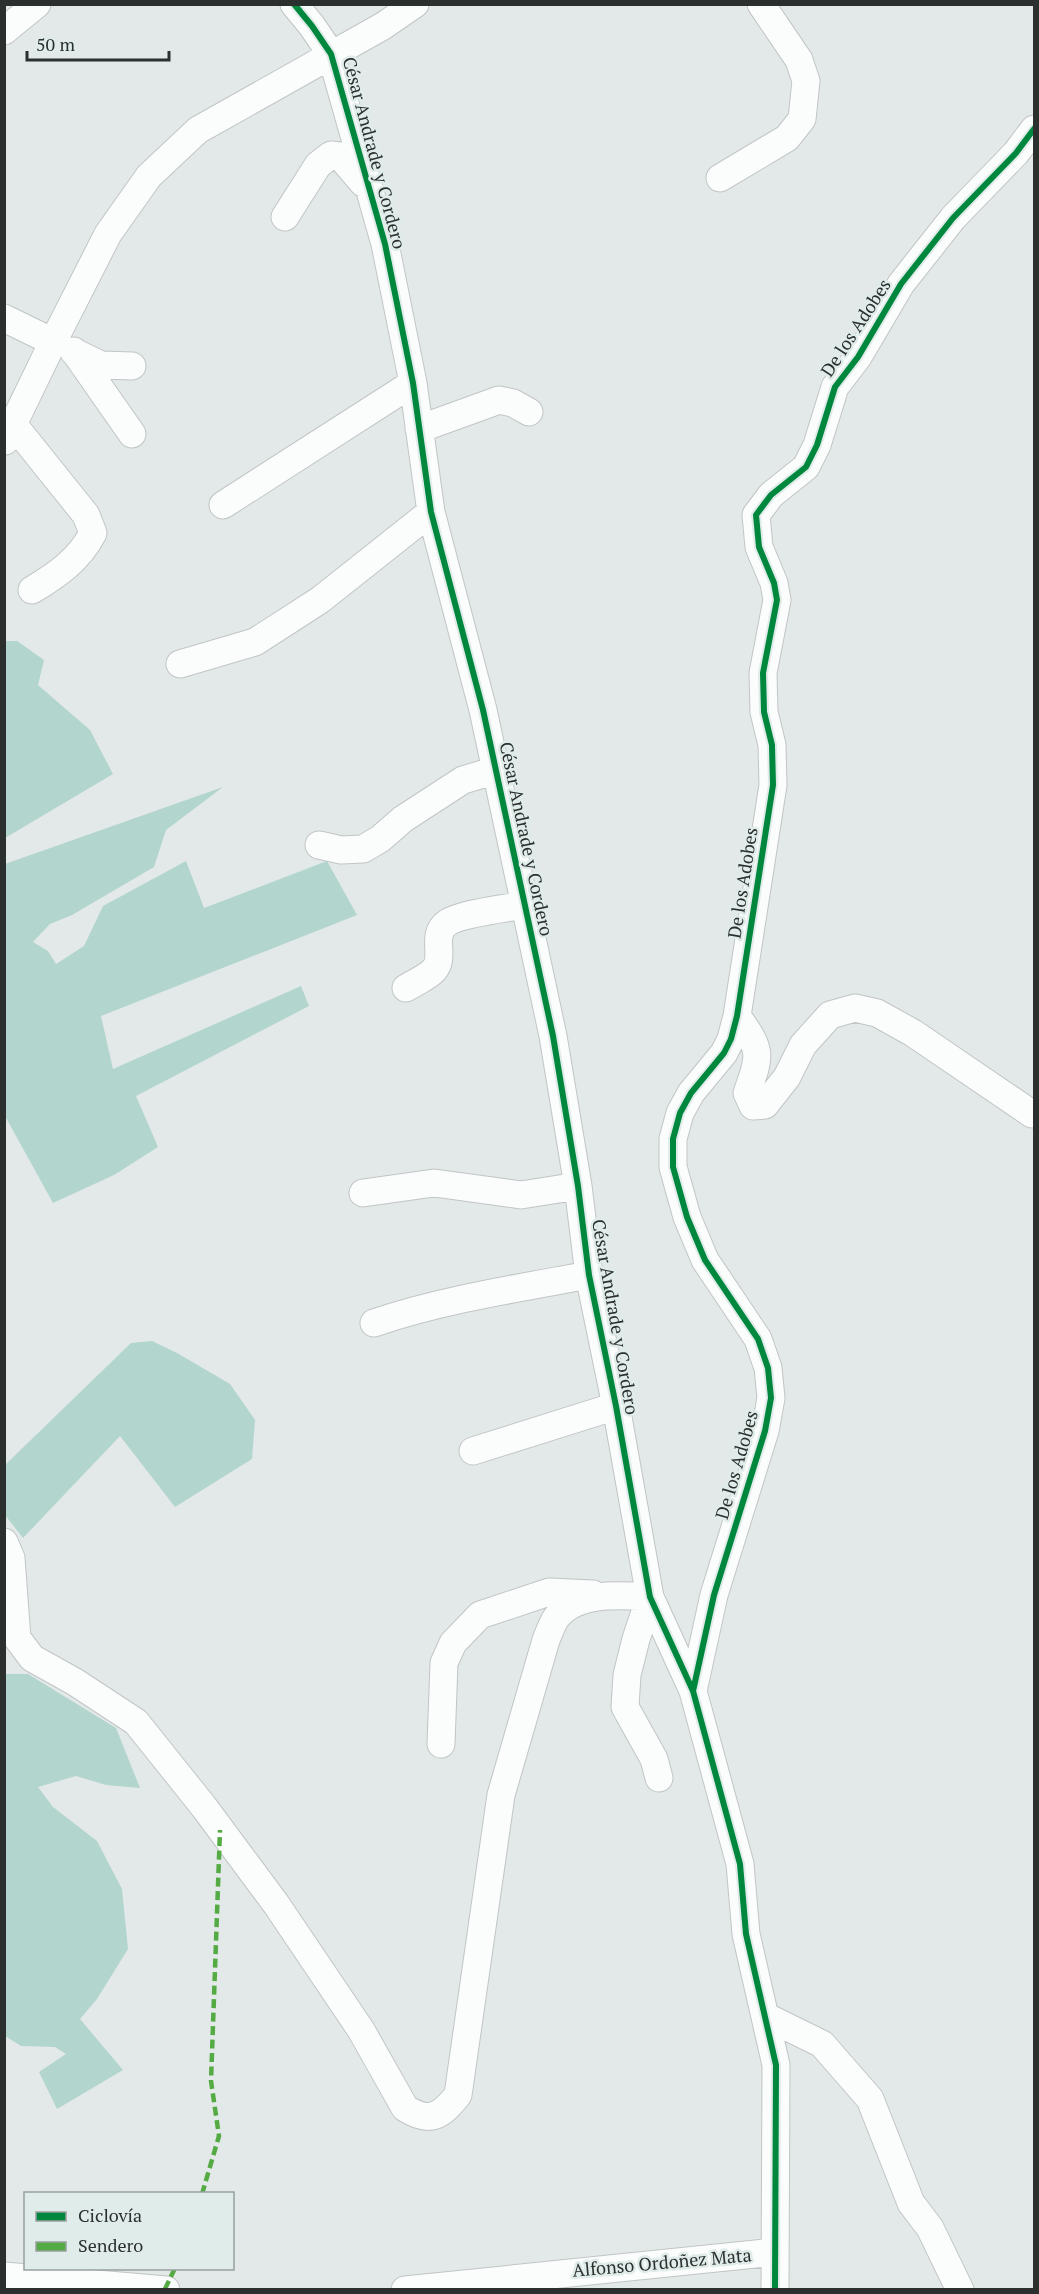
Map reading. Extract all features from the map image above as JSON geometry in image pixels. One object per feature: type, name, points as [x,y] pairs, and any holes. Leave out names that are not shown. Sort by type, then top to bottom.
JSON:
[{"type":"street","points":[[4,31],[37,4]]},
{"type":"street","name":"César Andrade y Cordero","points":[[294,4],[331,54],[385,244],[413,383],[431,512],[483,710],[552,1036],[578,1186],[589,1275],[616,1406],[650,1597],[693,1691],[740,1864],[746,1934],[776,2065],[775,2289]]},
{"type":"street","points":[[33,590],[62,572],[85,547],[93,533],[86,515],[9,433],[62,340],[108,234],[149,176],[198,130],[383,26],[415,4]]},
{"type":"street","points":[[720,178],[787,138],[802,119],[806,81],[799,60],[761,4]]},
{"type":"street","name":"De los Adobes","points":[[693,1691],[714,1595],[765,1431],[771,1398],[768,1368],[758,1339],[705,1260],[687,1217],[673,1167],[673,1139],[680,1113],[691,1093],[724,1053],[731,1039],[737,1016],[773,785],[772,745],[764,712],[763,673],[777,600],[774,583],[759,547],[756,515],[771,495],[806,467],[817,445],[835,387],[858,357],[901,284],[954,218],[1016,153],[1035,129]]},
{"type":"street","points":[[285,217],[318,165],[331,155],[340,156],[356,173],[370,194]]},
{"type":"street","points":[[4,318],[62,340],[102,365],[132,366]]},
{"type":"street","points":[[62,340],[132,434]]},
{"type":"street","points":[[223,505],[413,383]]},
{"type":"street","points":[[419,429],[499,400],[513,403],[529,412]]},
{"type":"street","points":[[180,664],[255,642],[320,600],[431,512]]},
{"type":"street","points":[[319,845],[341,850],[363,849],[380,839],[403,819],[463,780],[496,770]]},
{"type":"street","points":[[406,987],[435,970],[438,961],[438,936],[447,923],[478,913],[525,905]]},
{"type":"street","points":[[737,1016],[754,1041],[758,1062],[747,1093],[753,1106],[765,1105],[774,1095],[787,1077],[803,1046],[830,1015],[855,1008],[877,1013],[913,1033],[1032,1114]]},
{"type":"street","points":[[363,1193],[434,1183],[520,1195],[578,1186]]},
{"type":"street","points":[[374,1323],[399,1314],[496,1292],[589,1275]]},
{"type":"street","points":[[473,1451],[616,1406]]},
{"type":"street","points":[[4,1542],[11,1558],[17,1638],[32,1658],[75,1682],[136,1722],[276,1905],[361,2030],[405,2108],[417,2116],[432,2118],[447,2109],[458,2095],[501,1795],[546,1640],[556,1617],[573,1604],[609,1594]]},
{"type":"street","points":[[441,1744],[444,1663],[453,1643],[480,1615],[549,1592],[650,1597],[627,1675],[625,1707],[654,1759],[659,1778]]},
{"type":"street","points":[[765,2016],[822,2044],[870,2099],[911,2203],[930,2228],[960,2289]]},
{"type":"street","name":"Alfonso Ordoñez Mata","points":[[405,2289],[532,2283],[775,2253]]},
{"type":"street","points":[[4,2276],[45,2284],[166,2289]]},
{"type":"green space","points":[[5,641],[17,641],[44,660],[38,685],[90,730],[113,774],[5,838]]},
{"type":"green space","points":[[223,787],[166,830],[154,867],[72,915],[50,924],[33,942],[48,951],[56,964],[84,946],[103,906],[186,861],[204,908],[327,861],[357,915],[101,1016],[113,1069],[301,986],[309,1006],[136,1096],[158,1147],[114,1175],[53,1203],[5,1116],[5,864]]},
{"type":"green space","points":[[152,1341],[230,1384],[255,1420],[252,1459],[175,1507],[120,1436],[23,1538],[5,1515],[5,1465],[131,1343]]},
{"type":"green space","points":[[5,1674],[28,1674],[116,1728],[140,1788],[106,1785],[76,1776],[38,1787],[53,1807],[97,1841],[122,1889],[128,1949],[97,1999],[80,2019],[123,2070],[57,2109],[39,2072],[66,2054],[55,2047],[21,2046],[5,2036]]},
{"type":"marked path","points":[[203,2192],[219,2136],[211,2081],[220,1830]]},
{"type":"marked path","points":[[165,2289],[174,2270]]},
{"type":"cycle path","points":[[294,4],[331,54],[385,244],[413,383],[431,512],[483,710],[553,1036],[578,1186],[589,1275],[616,1406],[650,1597],[693,1691],[740,1864],[746,1934],[776,2065],[775,2290]]},
{"type":"cycle path","points":[[693,1691],[714,1595],[765,1431],[771,1398],[768,1368],[758,1339],[705,1260],[687,1217],[673,1167],[673,1139],[680,1113],[691,1093],[724,1053],[731,1039],[737,1016],[773,785],[772,745],[764,712],[763,673],[777,600],[774,583],[759,547],[756,515],[771,495],[806,467],[817,445],[835,387],[858,357],[901,284],[953,218],[1016,153],[1034,129]]}]
